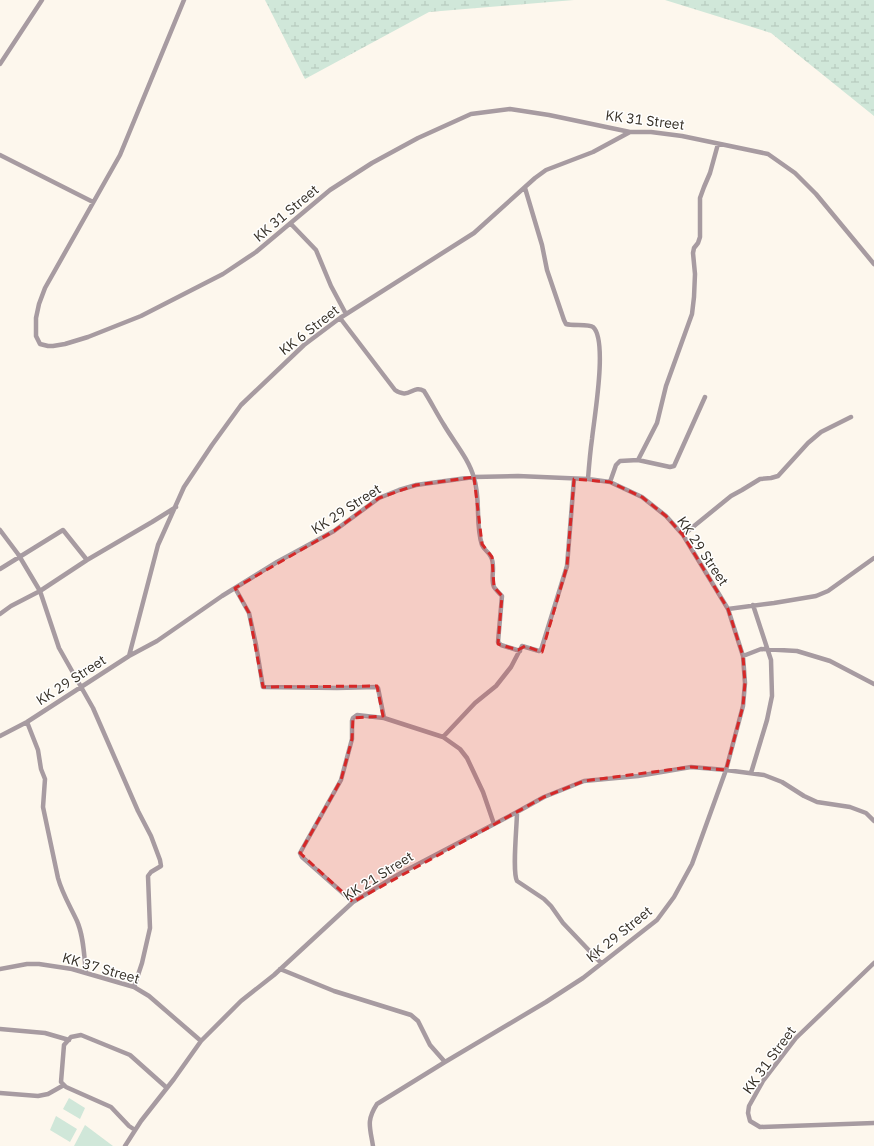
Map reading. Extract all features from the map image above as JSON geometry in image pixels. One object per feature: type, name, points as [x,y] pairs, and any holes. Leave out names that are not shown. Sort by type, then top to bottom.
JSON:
[{"type":"street","points":[[0,64],[42,0]]},
{"type":"street","name":"KK 31 Street","points":[[184,0],[120,155],[45,288],[36,318],[36,336],[40,344],[48,346],[65,344],[88,337],[141,316],[223,274],[256,252],[330,190],[372,163],[418,138],[471,114],[510,109],[549,115],[630,132],[651,132],[682,136],[718,144],[743,147],[768,154],[795,173],[816,194],[874,264]]},
{"type":"street","name":"KK 6 Street","points":[[130,656],[158,545],[184,488],[212,445],[241,405],[304,345],[346,314],[474,233],[535,178],[546,170],[592,152],[630,132]]},
{"type":"street","points":[[638,460],[657,423],[666,386],[692,314],[695,274],[693,253],[700,237],[700,198],[710,173],[718,144]]},
{"type":"street","points":[[0,155],[93,202]]},
{"type":"street","points":[[525,188],[542,245],[547,270],[564,320],[566,324],[570,325],[593,327],[597,333],[600,345],[599,379],[588,479]]},
{"type":"street","points":[[290,224],[316,250],[328,281],[346,314]]},
{"type":"street","points":[[340,318],[396,390],[404,394],[421,388],[424,390],[465,458],[474,477],[478,498],[479,527],[482,544],[484,550],[492,557],[494,566],[494,588],[502,596],[498,642],[520,651]]},
{"type":"street","points":[[610,482],[616,465],[620,461],[638,460],[670,467],[674,466],[705,397]]},
{"type":"street","points":[[683,535],[730,496],[760,479],[778,476],[784,472],[808,443],[821,432],[851,417]]},
{"type":"street","name":"KK 29 Street","points":[[0,736],[26,722],[81,686],[156,641],[277,562],[334,531],[379,498],[416,484],[474,477],[518,476],[588,479],[610,482],[642,497],[666,516],[683,535],[728,609],[743,656],[745,683],[743,706],[726,770],[692,864],[674,898],[657,920],[583,978],[377,1104],[370,1114],[369,1123],[373,1146]]},
{"type":"street","points":[[443,737],[474,703],[496,686],[511,667],[522,646],[539,651],[542,650],[567,566],[574,479]]},
{"type":"street","points":[[0,614],[176,507]]},
{"type":"street","points":[[0,530],[20,557],[40,591],[59,648],[93,708],[138,811],[152,836],[161,863],[159,867],[148,876],[150,928],[142,964],[134,987]]},
{"type":"street","points":[[0,569],[62,530],[87,560]]},
{"type":"street","points":[[728,609],[816,596],[828,590],[874,558]]},
{"type":"street","points":[[235,588],[249,613],[263,686],[337,688],[376,687],[378,688],[384,718]]},
{"type":"street","points":[[751,773],[767,720],[772,696],[771,660],[753,605]]},
{"type":"street","points":[[743,656],[761,649],[797,651],[830,661],[874,684]]},
{"type":"street","points":[[353,902],[300,853],[341,780],[352,739],[353,718],[357,716],[384,718],[443,737],[460,750],[467,758],[483,792],[494,824]]},
{"type":"street","points":[[26,722],[35,742],[44,779],[43,807],[58,878],[81,933],[86,973]]},
{"type":"street","name":"KK 21 Street","points":[[125,1146],[135,1130],[201,1042],[242,1001],[280,969],[353,902],[401,873],[517,812],[544,796],[584,781],[638,776],[691,767],[764,775],[782,782],[804,796],[817,802],[850,807],[866,813],[874,820]]},
{"type":"street","points":[[517,812],[515,877],[517,881],[551,906],[563,923],[601,963]]},
{"type":"street","name":"KK 37 Street","points":[[0,969],[27,964],[39,964],[72,969],[134,987],[149,996],[201,1042]]},
{"type":"street","name":"KK 31 Street","points":[[874,964],[796,1038],[764,1082],[749,1106],[748,1113],[750,1120],[760,1127],[874,1123]]},
{"type":"street","points":[[280,969],[334,991],[411,1015],[418,1021],[430,1045],[444,1062]]},
{"type":"street","points":[[0,1029],[45,1033],[69,1040]]},
{"type":"street","points":[[135,1130],[129,1126],[111,1107],[66,1087],[61,1082],[64,1045],[72,1037],[81,1035],[130,1055],[167,1088]]},
{"type":"street","points":[[0,1093],[38,1096],[48,1094],[64,1085]]},
{"type":"highlighted area","points":[[474,477],[482,544],[492,557],[494,587],[502,596],[498,644],[518,650],[525,646],[542,652],[567,566],[574,479],[610,482],[642,497],[666,516],[683,535],[728,609],[743,656],[745,683],[743,706],[726,770],[691,767],[584,781],[544,797],[353,902],[300,853],[341,780],[352,739],[353,718],[383,716],[377,686],[263,687],[249,613],[235,588],[334,531],[379,498],[416,485]]},
{"type":"green space","points":[[265,0],[574,0],[429,12],[305,79]]},
{"type":"green space","points":[[665,0],[874,0],[874,116],[771,33]]},
{"type":"green space","points":[[69,1098],[85,1108],[80,1119],[63,1109]]},
{"type":"green space","points":[[56,1116],[77,1129],[70,1142],[50,1130]]},
{"type":"green space","points":[[85,1125],[113,1146],[74,1146]]}]
